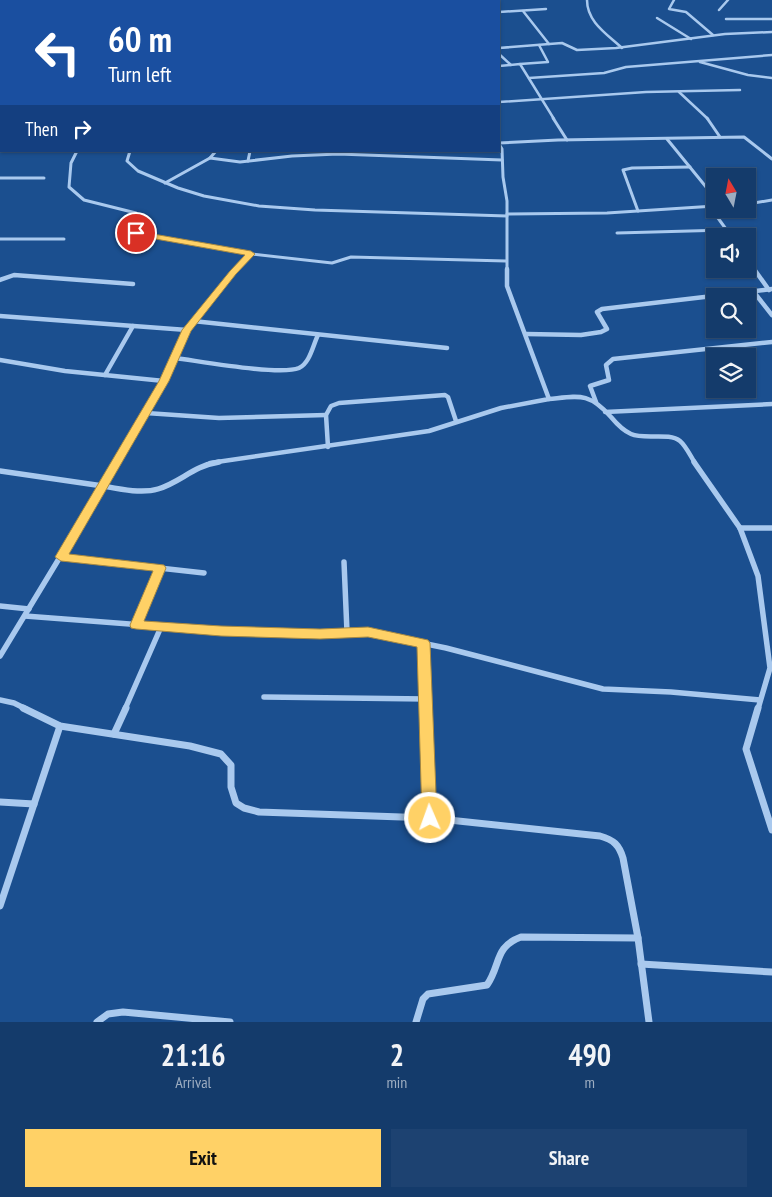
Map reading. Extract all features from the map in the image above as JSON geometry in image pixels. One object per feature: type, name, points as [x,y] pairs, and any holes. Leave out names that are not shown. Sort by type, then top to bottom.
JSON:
[{"type":"street","points":[[587,0],[586,5],[590,16],[622,48]]},
{"type":"street","points":[[674,0],[669,9],[686,12],[713,35]]},
{"type":"street","points":[[719,10],[728,0]]},
{"type":"street","points":[[500,12],[546,9]]},
{"type":"street","points":[[523,11],[548,44]]},
{"type":"street","points":[[657,18],[672,29],[692,39]]},
{"type":"street","points":[[726,19],[772,19]]},
{"type":"street","points":[[500,48],[562,43],[577,50],[622,48],[713,35],[772,32]]},
{"type":"street","points":[[500,66],[548,62],[539,45]]},
{"type":"street","points":[[500,55],[512,65]]},
{"type":"street","points":[[529,78],[604,73],[626,67],[696,60],[772,55]]},
{"type":"street","points":[[696,60],[748,76],[772,78]]},
{"type":"street","points":[[520,64],[567,140]]},
{"type":"street","points":[[500,102],[646,92],[740,90]]},
{"type":"street","points":[[679,92],[709,120],[720,137]]},
{"type":"street","points":[[500,143],[744,137],[772,159]]},
{"type":"street","points":[[667,139],[706,187]]},
{"type":"street","points":[[500,145],[502,149],[507,215],[507,286],[549,400]]},
{"type":"street","points":[[762,151],[772,150]]},
{"type":"street","points":[[76,152],[71,163],[69,188],[84,200],[136,213],[137,218],[124,228],[127,231],[251,254],[332,263],[351,257],[506,261]]},
{"type":"street","points":[[130,152],[127,161],[129,165],[165,184],[190,192],[232,201],[286,209],[507,215],[706,207]]},
{"type":"street","points":[[165,184],[210,158],[215,152]]},
{"type":"street","points":[[248,161],[250,152]]},
{"type":"street","points":[[210,158],[232,162],[338,154],[502,160]]},
{"type":"street","points":[[638,211],[623,170],[632,168],[690,167]]},
{"type":"street","points":[[0,178],[44,178]]},
{"type":"street","points":[[756,203],[772,200]]},
{"type":"street","points":[[617,233],[706,231]]},
{"type":"street","points":[[0,239],[64,239]]},
{"type":"street","points":[[0,656],[146,413],[164,381],[187,330],[233,273],[251,254]]},
{"type":"street","points":[[756,271],[770,289]]},
{"type":"street","points":[[0,280],[7,276],[22,275],[133,284]]},
{"type":"street","points":[[756,291],[770,289]]},
{"type":"street","points":[[756,295],[772,315]]},
{"type":"street","points":[[526,334],[603,332],[607,329],[597,312],[602,309],[706,297]]},
{"type":"street","points":[[0,316],[187,330]]},
{"type":"street","points":[[193,321],[447,348]]},
{"type":"street","points":[[105,376],[133,326]]},
{"type":"street","points":[[175,358],[277,370],[295,370],[306,362],[318,335]]},
{"type":"street","points":[[596,402],[590,386],[609,380],[606,366],[609,361],[614,359],[772,342]]},
{"type":"street","points":[[0,360],[65,371],[164,381]]},
{"type":"street","points":[[328,447],[326,415],[331,406],[339,403],[440,395],[448,397],[456,421]]},
{"type":"street","points":[[0,471],[127,490],[156,490],[204,464],[222,460],[328,447],[429,431],[501,408],[579,396],[587,397],[596,402],[616,425],[636,436],[674,438],[680,442],[740,528],[758,576],[771,668],[746,748],[772,830]]},
{"type":"street","points":[[605,412],[772,404]]},
{"type":"street","points":[[146,413],[218,418],[326,415]]},
{"type":"street","points":[[740,528],[772,528]]},
{"type":"street","points":[[61,557],[204,573]]},
{"type":"street","points":[[344,562],[347,632]]},
{"type":"street","points":[[136,625],[160,568]]},
{"type":"street","points":[[0,606],[29,609]]},
{"type":"street","points":[[25,616],[221,631],[320,634],[347,632],[388,635],[603,689],[671,692],[760,700]]},
{"type":"street","points":[[114,734],[160,626]]},
{"type":"street","points":[[424,643],[430,818]]},
{"type":"street","points":[[264,697],[426,699]]},
{"type":"street","points":[[0,700],[14,703],[60,726],[190,746],[221,754],[231,765],[233,797],[236,803],[244,808],[259,812],[430,818],[578,833],[610,839],[619,846],[623,858],[638,938],[649,1022]]},
{"type":"street","points":[[0,906],[60,726]]},
{"type":"street","points":[[0,802],[34,804]]},
{"type":"street","points":[[416,1022],[423,999],[428,994],[487,985],[493,978],[501,949],[508,940],[521,937],[638,938]]},
{"type":"street","points":[[641,964],[772,972]]},
{"type":"street","points":[[97,1022],[108,1014],[123,1012],[230,1022]]},
{"type":"route","points":[[136,233],[251,254],[233,273],[187,330],[164,381],[61,557],[160,568],[136,625],[221,631],[320,634],[368,632],[424,643],[430,818]]}]
